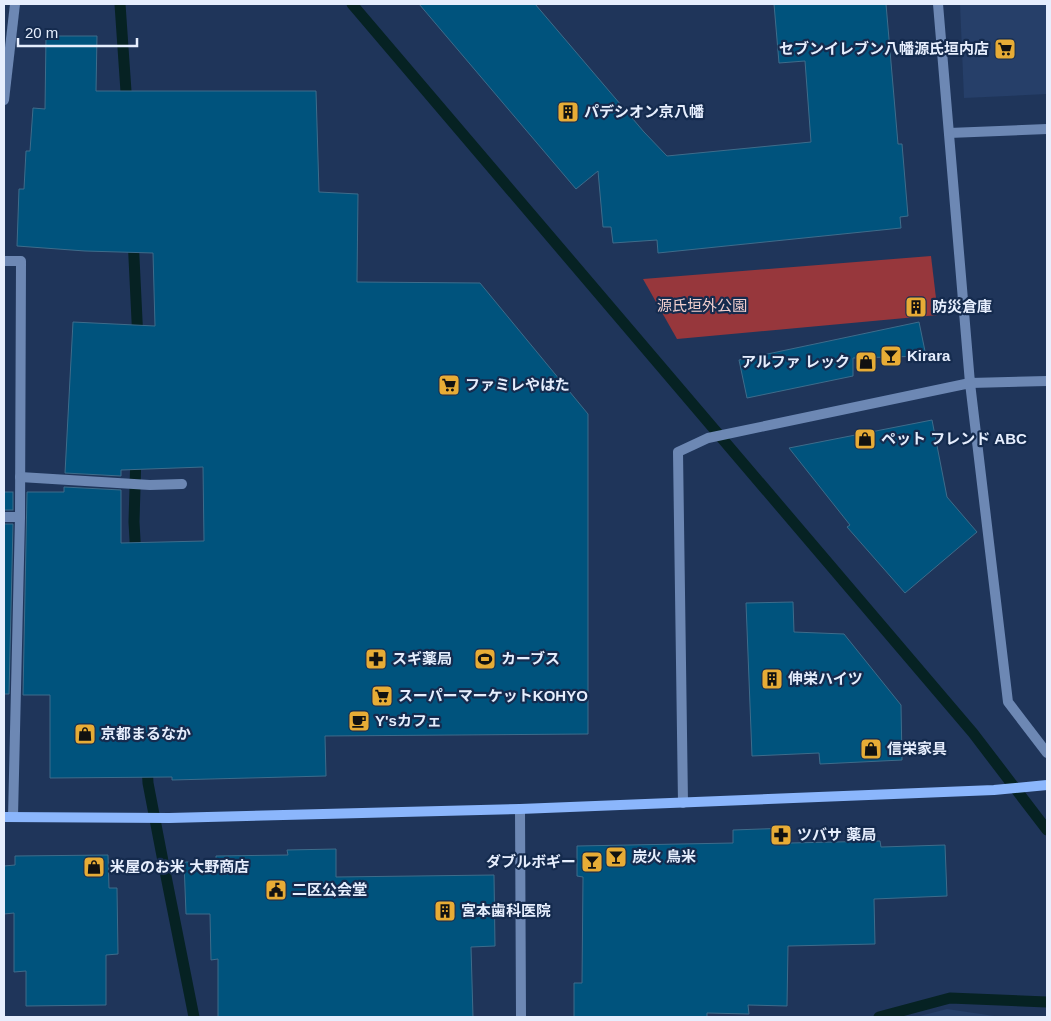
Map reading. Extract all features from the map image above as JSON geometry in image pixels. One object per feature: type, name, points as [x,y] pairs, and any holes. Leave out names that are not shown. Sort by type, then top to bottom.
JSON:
[{"type":"street","points":[[4,100],[15,4]]},
{"type":"street","points":[[938,4],[970,383],[1008,702],[1047,753]]},
{"type":"street","points":[[949,133],[1047,129]]},
{"type":"street","points":[[4,261],[21,261],[20,517],[8,817],[169,818],[520,809],[994,790],[1047,785]]},
{"type":"street","points":[[683,802],[678,452],[708,438],[970,383],[1047,381]]},
{"type":"street","points":[[20,476],[150,485],[182,484]]},
{"type":"street","points":[[4,517],[20,517]]},
{"type":"street","points":[[520,809],[521,1017]]},
{"type":"shaded area","name":"セブンイレブン八幡源氏垣内店","points":[[960,4],[1047,4],[1047,94],[964,98]]},
{"type":"shaded area","points":[[947,1009],[1001,1017],[916,1017]]},
{"type":"green space","name":"源氏垣外公園","points":[[931,256],[938,315],[677,339],[643,279]]},
{"type":"building","name":"パデシオン京八幡","points":[[419,4],[535,4],[644,132],[667,156],[811,142],[805,61],[779,63],[774,4],[886,4],[898,144],[902,144],[908,216],[900,217],[901,228],[658,253],[657,240],[613,243],[611,227],[603,227],[598,171],[576,189]]},
{"type":"building","points":[[46,36],[97,36],[96,91],[316,91],[319,192],[358,194],[357,282],[480,283],[588,414],[588,734],[325,736],[326,776],[172,780],[172,777],[50,778],[50,695],[23,695],[27,492],[64,492],[64,487],[121,490],[121,543],[204,541],[203,467],[121,470],[121,476],[65,473],[73,322],[155,326],[153,253],[17,246],[19,189],[24,189],[26,151],[30,151],[33,108],[45,109]]},
{"type":"building","points":[[919,322],[926,356],[853,358],[853,376],[747,398],[739,360]]},
{"type":"building","points":[[932,420],[947,497],[977,532],[905,593],[847,527],[850,525],[789,448]]},
{"type":"building","points":[[4,492],[13,492],[13,510],[4,510]]},
{"type":"building","points":[[4,524],[13,524],[9,694],[4,694]]},
{"type":"building","points":[[793,602],[794,632],[844,634],[901,705],[902,760],[820,764],[819,753],[752,756],[746,603]]},
{"type":"building","points":[[789,828],[790,843],[880,841],[881,847],[945,845],[947,896],[874,899],[875,944],[788,946],[787,1006],[748,1005],[749,1014],[707,1013],[707,1017],[574,1017],[574,983],[582,983],[583,877],[577,876],[577,846],[733,843],[733,830]]},
{"type":"building","points":[[336,849],[336,877],[494,875],[495,946],[471,947],[473,1017],[218,1017],[218,959],[211,960],[210,914],[186,914],[184,862],[216,862],[216,856],[288,855],[287,850]]},
{"type":"building","points":[[108,855],[109,888],[117,888],[118,954],[106,955],[106,1005],[26,1006],[26,971],[14,972],[14,913],[4,914],[4,866],[15,865],[15,856]]},
{"type":"waterway","points":[[120,4],[127,106]]},
{"type":"waterway","points":[[352,4],[973,733],[1047,830]]},
{"type":"waterway","points":[[133,237],[138,341]]},
{"type":"waterway","points":[[136,454],[134,522],[136,558]]},
{"type":"waterway","points":[[147,764],[148,783],[194,1017]]},
{"type":"waterway","points":[[879,1017],[950,998],[1047,1002]]},
{"type":"place","name":"セブンイレブン八幡源氏垣内店","points":[[1005,49]]},
{"type":"place","name":"パデシオン京八幡","points":[[568,112]]},
{"type":"place","name":"防災倉庫","points":[[916,307]]},
{"type":"place","name":"Kirara","points":[[891,356]]},
{"type":"place","name":"アルファ レック","points":[[866,362]]},
{"type":"place","name":"ファミレやはた","points":[[449,385]]},
{"type":"place","name":"ペット フレンド ABC","points":[[865,439]]},
{"type":"place","name":"スギ薬局","points":[[376,659]]},
{"type":"place","name":"カーブス","points":[[485,659]]},
{"type":"place","name":"伸栄ハイツ","points":[[772,679]]},
{"type":"place","name":"スーパーマーケットKOHYO","points":[[382,696]]},
{"type":"place","name":"Y'sカフェ","points":[[359,721]]},
{"type":"place","name":"京都まるなか","points":[[85,734]]},
{"type":"place","name":"信栄家具","points":[[871,749]]},
{"type":"place","name":"ツバサ 薬局","points":[[781,835]]},
{"type":"place","name":"炭火 鳥米","points":[[616,857]]},
{"type":"place","name":"ダブルボギー","points":[[592,862]]},
{"type":"place","name":"米屋のお米 大野商店","points":[[94,867]]},
{"type":"place","name":"二区公会堂","points":[[276,890]]},
{"type":"place","name":"宮本歯科医院","points":[[445,911]]}]
